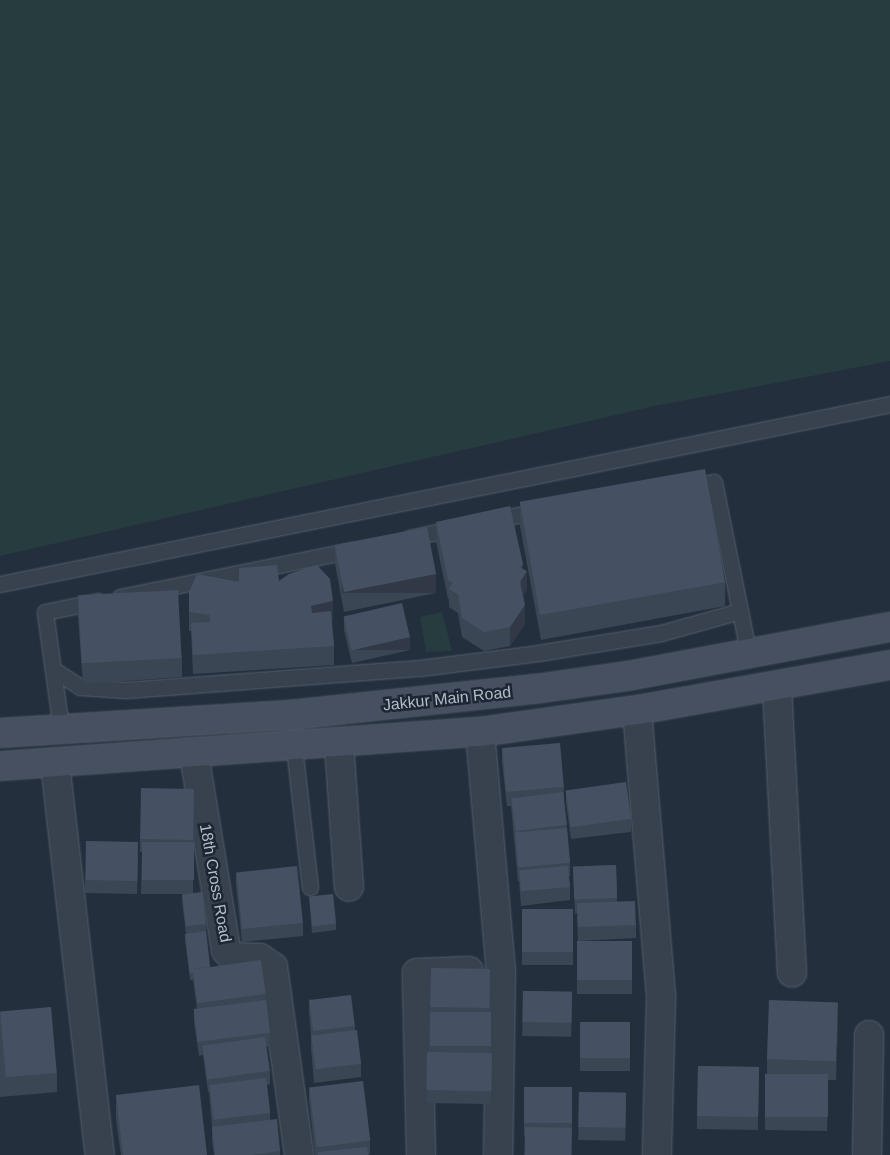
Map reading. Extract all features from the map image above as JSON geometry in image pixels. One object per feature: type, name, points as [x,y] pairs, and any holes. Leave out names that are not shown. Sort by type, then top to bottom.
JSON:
[{"type":"main road","name":"Jakkur Main Road","points":[[0,733],[290,715],[535,689],[749,654],[890,627]]},
{"type":"main road","points":[[0,766],[339,744],[480,732],[637,710],[777,687],[890,665]]},
{"type":"main road","points":[[290,715],[294,747]]},
{"type":"street","points":[[777,687],[792,973]]},
{"type":"street","points":[[637,710],[661,998],[657,1155]]},
{"type":"street","points":[[480,732],[501,970],[498,1155]]},
{"type":"street","points":[[339,744],[349,887]]},
{"type":"street","name":"18th Cross Road","points":[[194,754],[223,941],[232,956],[260,958],[273,967],[299,1155]]},
{"type":"street","points":[[54,763],[100,1155]]},
{"type":"street","points":[[421,1155],[417,973],[501,970]]},
{"type":"street","points":[[867,1155],[868,1035]]},
{"type":"lane","points":[[0,584],[890,404]]},
{"type":"lane","points":[[675,488],[714,482],[749,654]]},
{"type":"lane","points":[[398,540],[558,508]]},
{"type":"lane","points":[[61,728],[45,612],[370,547]]},
{"type":"lane","points":[[54,670],[80,687],[126,690],[420,668],[538,653],[661,633],[740,611]]},
{"type":"lane","points":[[294,747],[310,887]]},
{"type":"green space","points":[[0,0],[890,0],[890,361],[655,406],[0,556]]},
{"type":"green space","points":[[442,612],[452,651],[426,652],[420,617]]},
{"type":"building","points":[[705,469],[725,582],[540,615],[520,502]]},
{"type":"building","points":[[510,506],[523,564],[521,568],[527,571],[520,582],[525,605],[510,627],[484,632],[462,618],[458,594],[449,589],[453,583],[448,580],[436,522]]},
{"type":"building","points":[[427,527],[436,574],[344,592],[335,545]]},
{"type":"building","points":[[277,565],[279,581],[289,574],[317,565],[330,579],[333,601],[311,606],[312,613],[331,611],[334,646],[193,655],[191,623],[210,622],[210,615],[189,612],[189,592],[197,574],[239,582],[239,568]]},
{"type":"building","points":[[178,590],[182,658],[82,663],[78,595]]},
{"type":"building","points":[[402,603],[410,637],[351,651],[344,616]]},
{"type":"building","points":[[560,743],[564,787],[506,792],[502,748]]},
{"type":"building","points":[[626,782],[631,819],[571,827],[566,790]]},
{"type":"building","points":[[141,788],[194,789],[193,840],[140,839]]},
{"type":"building","points":[[563,792],[567,825],[515,831],[511,798]]},
{"type":"building","points":[[567,828],[570,863],[518,867],[515,833]]},
{"type":"building","points":[[86,841],[138,842],[137,881],[85,880]]},
{"type":"building","points":[[142,842],[194,842],[194,880],[142,880]]},
{"type":"building","points":[[616,865],[617,898],[574,899],[573,867]]},
{"type":"building","points":[[297,866],[303,923],[242,929],[236,872]]},
{"type":"building","points":[[568,866],[570,887],[521,891],[519,870]]},
{"type":"building","points":[[202,892],[206,924],[186,926],[182,894]]},
{"type":"building","points":[[333,894],[336,924],[312,926],[309,897]]},
{"type":"building","points":[[635,901],[636,925],[578,927],[577,903]]},
{"type":"building","points":[[522,909],[573,909],[573,952],[522,952]]},
{"type":"building","points":[[206,931],[210,967],[193,969],[193,973],[190,973],[185,934]]},
{"type":"building","points":[[577,941],[632,941],[632,980],[577,980]]},
{"type":"building","points":[[261,960],[266,994],[197,1003],[193,970]]},
{"type":"building","points":[[431,968],[490,969],[489,1008],[430,1007]]},
{"type":"building","points":[[523,991],[572,992],[571,1023],[522,1022]]},
{"type":"building","points":[[351,995],[355,1026],[313,1031],[309,1000]]},
{"type":"building","points":[[266,1000],[270,1033],[198,1042],[194,1009]]},
{"type":"building","points":[[769,1000],[838,1002],[836,1061],[767,1059]]},
{"type":"building","points":[[51,1007],[57,1073],[6,1077],[0,1011]]},
{"type":"building","points":[[430,1012],[491,1012],[491,1046],[430,1046]]},
{"type":"building","points":[[580,1022],[630,1022],[630,1058],[580,1058]]},
{"type":"building","points":[[357,1030],[361,1064],[315,1069],[311,1036]]},
{"type":"building","points":[[265,1037],[270,1071],[207,1079],[203,1046]]},
{"type":"building","points":[[427,1052],[492,1053],[491,1091],[426,1090]]},
{"type":"building","points":[[698,1066],[759,1067],[758,1117],[697,1116]]},
{"type":"building","points":[[765,1074],[828,1074],[828,1117],[765,1117]]},
{"type":"building","points":[[266,1078],[270,1113],[214,1120],[209,1085]]},
{"type":"building","points":[[363,1081],[370,1141],[317,1147],[309,1088]]},
{"type":"building","points":[[199,1085],[207,1155],[123,1155],[116,1095]]},
{"type":"building","points":[[524,1087],[572,1087],[572,1123],[524,1123]]},
{"type":"building","points":[[579,1092],[626,1093],[625,1128],[578,1127]]},
{"type":"building","points":[[277,1119],[280,1151],[251,1155],[215,1155],[212,1127]]},
{"type":"building","points":[[525,1127],[572,1128],[572,1155],[525,1155]]},
{"type":"building","points":[[367,1147],[368,1155],[318,1155],[318,1152]]}]
